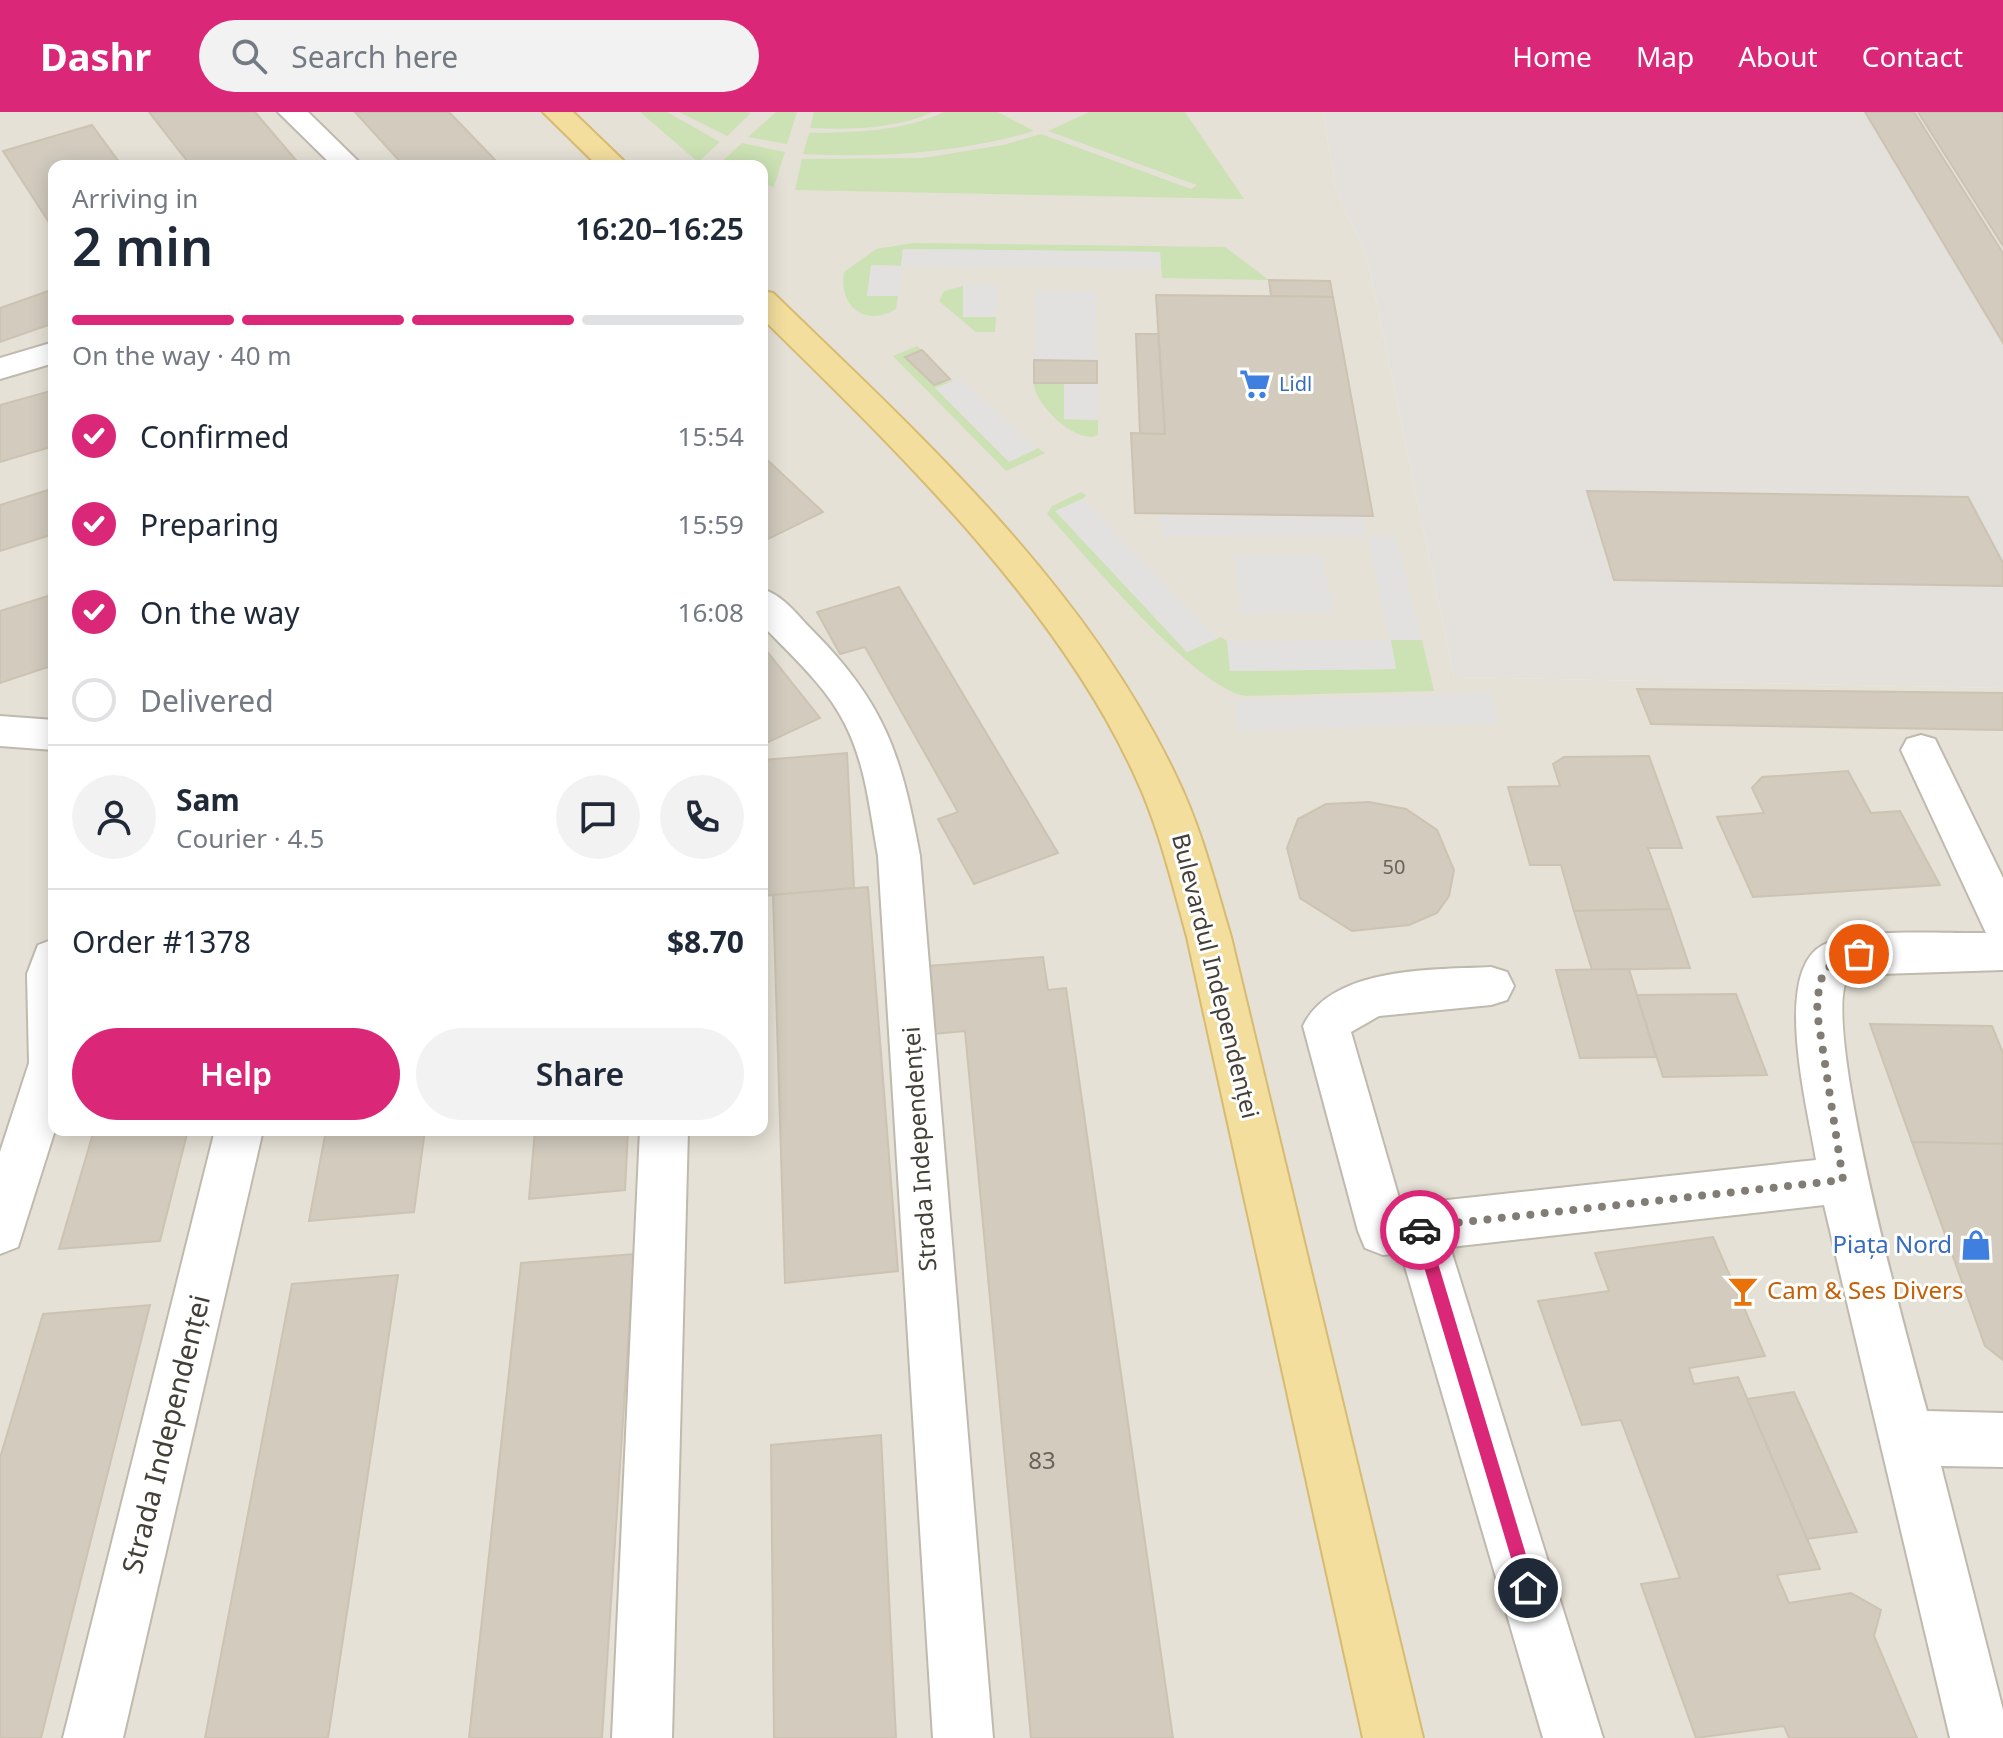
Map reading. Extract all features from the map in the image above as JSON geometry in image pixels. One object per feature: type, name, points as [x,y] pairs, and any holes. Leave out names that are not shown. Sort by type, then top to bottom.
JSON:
[{"type":"main road","points":[[557,112],[609,160]]},
{"type":"main road","name":"Bulevardul Independenței","points":[[768,306],[925,464],[1058,622],[1097,675],[1138,741],[1177,823],[1209,937],[1393,1738]]},
{"type":"street","points":[[292,112],[343,160]]},
{"type":"street","points":[[0,369],[48,354]]},
{"type":"street","name":"Strada Independenței","points":[[768,608],[832,676],[867,726],[887,790],[899,856],[963,1738]]},
{"type":"street","points":[[0,731],[48,735]]},
{"type":"street","points":[[1921,750],[2003,923]]},
{"type":"street","points":[[1980,1738],[1843,1180],[1817,1012],[1823,972],[1837,959],[1859,954],[2003,951]]},
{"type":"street","points":[[1491,986],[1367,998],[1334,1016],[1326,1026],[1383,1231],[1843,1180]]},
{"type":"street","points":[[0,1230],[48,1076]]},
{"type":"street","name":"Strada Independenței","points":[[93,1738],[238,1136]]},
{"type":"street","points":[[642,1738],[664,1136]]},
{"type":"street","points":[[1419,1227],[1573,1738]]},
{"type":"street","points":[[1904,1438],[2003,1440]]},
{"type":"shaded area","points":[[0,112],[1323,112],[1336,189],[1367,257],[1454,677],[2003,688],[2003,1738],[0,1738]]},
{"type":"shaded area","points":[[1323,112],[2003,112],[2003,688],[1454,677],[1367,257],[1336,189]]},
{"type":"shaded area","points":[[903,249],[1160,252],[1161,269],[902,266],[898,296],[867,296],[871,265],[901,266]]},
{"type":"shaded area","points":[[996,285],[996,317],[963,317],[963,286]]},
{"type":"shaded area","points":[[1036,291],[1096,292],[1097,361],[1034,360]]},
{"type":"shaded area","points":[[961,378],[1036,449],[1009,462],[935,388]]},
{"type":"shaded area","points":[[1064,383],[1097,383],[1098,420],[1064,419]]},
{"type":"shaded area","points":[[1083,499],[1217,638],[1187,652],[1055,511]]},
{"type":"shaded area","points":[[1160,516],[1363,517],[1367,537],[1162,536]]},
{"type":"shaded area","points":[[1396,536],[1422,640],[1391,640],[1396,669],[1230,671],[1227,641],[1390,640],[1367,537]]},
{"type":"shaded area","points":[[1233,555],[1323,555],[1333,613],[1241,614]]},
{"type":"shaded area","points":[[1491,693],[1498,723],[1238,731],[1234,701]]},
{"type":"green space","points":[[640,112],[667,112],[720,142],[700,160],[696,160]]},
{"type":"green space","points":[[679,112],[747,112],[751,113],[727,136]]},
{"type":"green space","points":[[776,112],[797,112],[787,144],[748,137]]},
{"type":"green space","points":[[814,112],[933,112],[888,125],[840,129],[810,128]]},
{"type":"green space","points":[[944,112],[998,112],[1034,131],[977,144],[920,152],[803,154],[809,133],[895,127]]},
{"type":"green space","points":[[1089,112],[1185,112],[1244,199],[795,190],[802,159],[923,158],[1003,145],[1041,134],[1191,189],[1197,185],[1048,131]]},
{"type":"green space","points":[[742,143],[785,152],[774,187],[768,185],[768,160],[724,160]]},
{"type":"green space","points":[[913,243],[1225,247],[1269,280],[1162,278],[1160,252],[903,249],[901,266],[872,265],[867,295],[898,296],[896,309],[874,316],[856,310],[845,295],[844,272],[876,249]]},
{"type":"green space","points":[[963,286],[963,317],[996,317],[995,332],[976,332],[939,301],[944,291]]},
{"type":"green space","points":[[917,346],[922,350],[905,357],[933,385],[955,380],[936,388],[1009,461],[1038,448],[1045,453],[1006,471],[893,356]]},
{"type":"green space","points":[[1034,383],[1064,383],[1064,419],[1098,420],[1098,435],[1089,437],[1079,434],[1058,421],[1041,401]]},
{"type":"green space","points":[[1081,492],[1086,495],[1084,498],[1056,511],[1187,652],[1221,637],[1227,641],[1231,671],[1396,669],[1390,640],[1422,640],[1434,691],[1245,696],[1223,687],[1170,645],[1047,514],[1052,506]]},
{"type":"building","points":[[149,112],[255,112],[296,160],[186,160]]},
{"type":"building","points":[[355,112],[449,112],[495,160],[399,160]]},
{"type":"building","points":[[1865,112],[1914,112],[2003,253],[2003,343]]},
{"type":"building","points":[[1918,112],[2003,112],[2003,246]]},
{"type":"building","points":[[92,125],[118,160],[48,160],[48,221],[3,151]]},
{"type":"building","points":[[1269,280],[1330,281],[1333,297],[1271,296]]},
{"type":"building","points":[[48,291],[48,325],[0,342],[0,308]]},
{"type":"building","name":"Lidl","points":[[1156,295],[1333,297],[1373,516],[1135,513],[1131,433],[1165,434]]},
{"type":"building","points":[[1136,334],[1158,334],[1165,434],[1140,433]]},
{"type":"building","points":[[922,350],[950,379],[934,385],[905,357]]},
{"type":"building","points":[[1034,360],[1097,361],[1097,383],[1034,383]]},
{"type":"building","points":[[48,392],[48,448],[0,462],[0,405]]},
{"type":"building","points":[[768,461],[823,512],[768,539]]},
{"type":"building","points":[[48,490],[48,536],[0,551],[0,505]]},
{"type":"building","points":[[1587,491],[1968,497],[2003,563],[2003,586],[1614,580]]},
{"type":"building","points":[[899,587],[1058,853],[974,884],[938,819],[958,812],[865,647],[840,654],[817,612]]},
{"type":"building","points":[[48,596],[48,667],[0,683],[0,611]]},
{"type":"building","points":[[768,653],[820,718],[768,742]]},
{"type":"building","points":[[1637,689],[2003,693],[2003,730],[1651,724]]},
{"type":"building","points":[[847,753],[854,888],[768,895],[768,760]]},
{"type":"building","points":[[1649,756],[1682,848],[1648,848],[1670,909],[1574,911],[1561,865],[1530,865],[1508,787],[1560,786],[1553,764],[1564,757]]},
{"type":"building","points":[[1848,771],[1871,813],[1900,811],[1940,885],[1753,897],[1717,817],[1764,813],[1752,788],[1762,777]]},
{"type":"building","points":[[1369,802],[1406,809],[1437,830],[1454,870],[1449,896],[1437,913],[1409,925],[1352,931],[1300,898],[1287,848],[1298,819],[1326,804]]},
{"type":"building","points":[[868,887],[898,1271],[785,1283],[773,895]]},
{"type":"building","points":[[1670,909],[1690,968],[1592,970],[1574,911]]},
{"type":"building","points":[[1043,957],[1048,990],[1066,988],[1173,1738],[1031,1738],[965,1031],[934,1034],[928,966]]},
{"type":"building","points":[[1629,969],[1656,1057],[1580,1058],[1556,970]]},
{"type":"building","points":[[1736,994],[1767,1075],[1663,1077],[1637,995]]},
{"type":"building","points":[[1870,1024],[1992,1026],[2003,1053],[2003,1144],[1912,1142]]},
{"type":"building","points":[[92,1136],[186,1136],[160,1241],[59,1249]]},
{"type":"building","points":[[325,1136],[424,1136],[414,1212],[309,1221]]},
{"type":"building","points":[[534,1136],[628,1136],[625,1190],[529,1199]]},
{"type":"building","name":"Piața Nord","points":[[1912,1142],[2003,1144],[2003,1360],[1985,1346]]},
{"type":"building","points":[[1713,1237],[1765,1356],[1689,1368],[1694,1384],[1738,1377],[1820,1569],[1777,1575],[1789,1603],[1851,1593],[1881,1610],[1874,1636],[1917,1738],[1789,1738],[1784,1726],[1696,1738],[1641,1584],[1680,1578],[1621,1420],[1582,1425],[1538,1301],[1609,1291],[1595,1253]]},
{"type":"building","points":[[634,1254],[602,1738],[469,1738],[521,1263]]},
{"type":"building","points":[[398,1275],[328,1738],[205,1738],[292,1284]]},
{"type":"building","points":[[150,1305],[41,1738],[0,1738],[0,1458],[43,1314]]},
{"type":"building","points":[[1794,1392],[1857,1532],[1807,1539],[1747,1399]]},
{"type":"building","points":[[881,1435],[896,1738],[774,1738],[771,1445]]},
{"type":"way so far","points":[[1420,1230],[1419,1227],[1843,1180],[1817,1012],[1818,991],[1823,972],[1837,959],[1859,954]]},
{"type":"place","name":"Lidl","points":[[1255,384]]},
{"type":"place","name":"Piața Nord","points":[[1976,1245]]},
{"type":"place","name":"Cam & Ses Divers","points":[[1743,1291]]},
{"type":"route","points":[[1420,1230],[1528,1588]]}]
